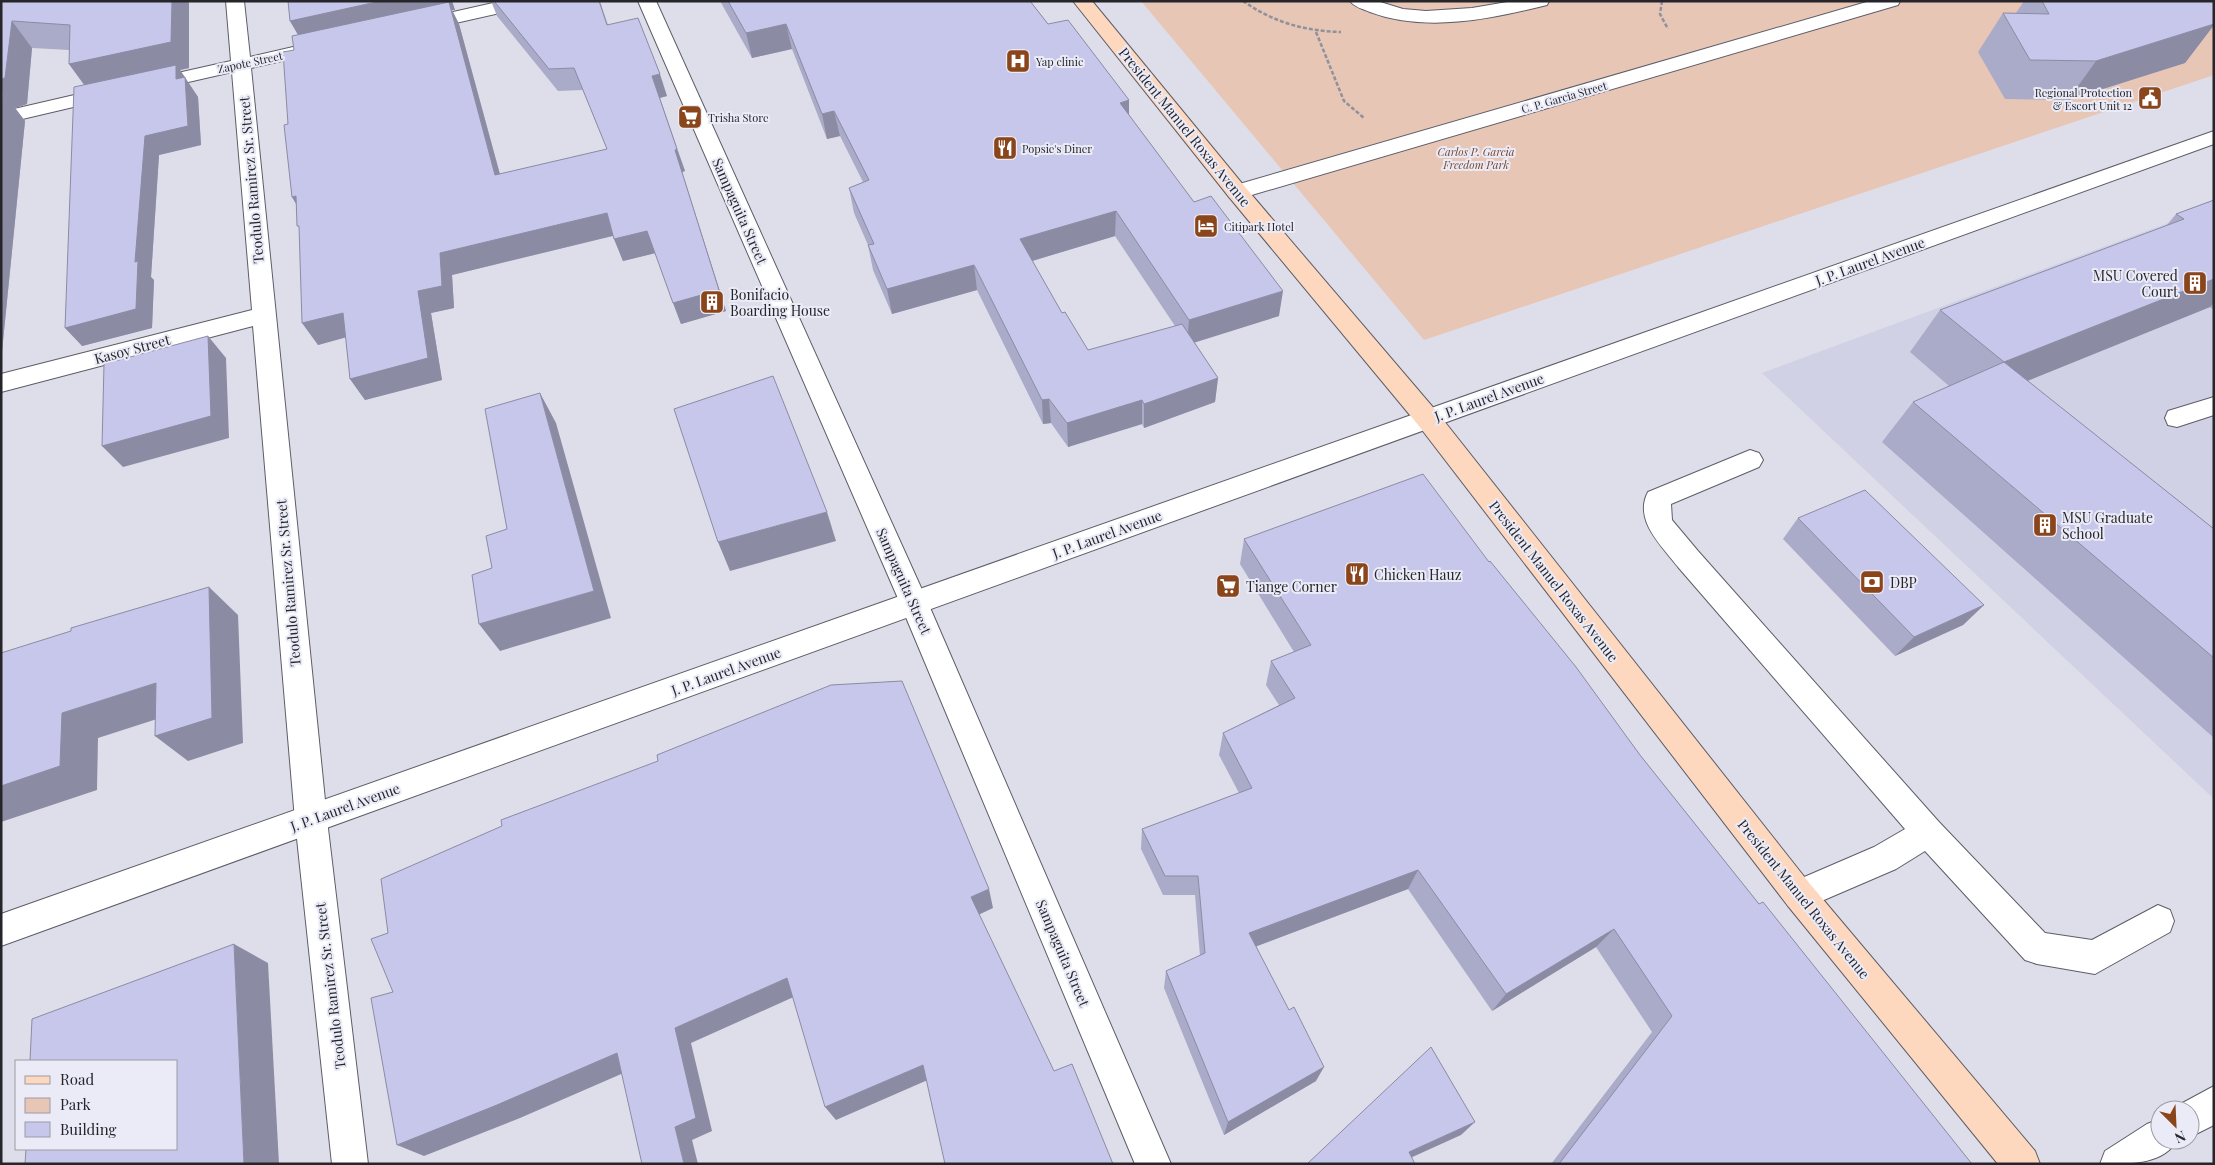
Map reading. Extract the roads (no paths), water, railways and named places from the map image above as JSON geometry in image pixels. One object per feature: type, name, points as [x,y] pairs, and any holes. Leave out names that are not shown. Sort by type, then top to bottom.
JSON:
[{"type":"main road","name":"President Manuel Roxas Avenue","points":[[1082,1],[1238,192],[1428,419],[1799,895],[2022,1164]]},
{"type":"street","name":"Teodulo Ramirez Sr. Street","points":[[235,1],[262,315],[311,820],[350,1164]]},
{"type":"street","points":[[404,28],[528,1]]},
{"type":"street","name":"Sampaguita Street","points":[[647,1],[914,603],[1153,1164]]},
{"type":"street","points":[[1359,1],[1375,8],[1406,15],[1441,17],[1480,13],[1540,1]]},
{"type":"street","name":"C. P. Garcia Street","points":[[1238,192],[1891,1]]},
{"type":"street","name":"Zapote Street","points":[[1,118],[336,43]]},
{"type":"street","name":"J. P. Laurel Avenue","points":[[1,930],[2214,138]]},
{"type":"street","name":"Kasoy Street","points":[[1,383],[262,315]]},
{"type":"street","points":[[2177,418],[2214,406]]},
{"type":"street","points":[[1750,460],[1657,500],[1659,523],[1688,559],[1928,832],[2037,948],[2095,957],[2158,920]]},
{"type":"street","points":[[1799,895],[1885,858],[1928,832]]},
{"type":"street","points":[[2200,1112],[2214,1104]]},
{"type":"street","points":[[2118,1164],[2150,1143]]},
{"type":"place","name":"Yap clinic","points":[[1018,61]]},
{"type":"place","name":"Regional Protection & Escort Unit 12","points":[[2150,98]]},
{"type":"place","name":"Trisha Store","points":[[690,117]]},
{"type":"place","name":"Popsie's Diner","points":[[1005,148]]},
{"type":"place","name":"Citipark Hotel","points":[[1206,226]]},
{"type":"place","name":"MSU Covered Court","points":[[2195,283]]},
{"type":"place","name":"Bonifacio Boarding House","points":[[712,302]]},
{"type":"place","name":"MSU Graduate School","points":[[2045,525]]},
{"type":"place","name":"Chicken Hauz","points":[[1357,574]]},
{"type":"place","name":"DBP","points":[[1872,582]]},
{"type":"place","name":"Tiange Corner","points":[[1228,586]]},
{"type":"park label","name":"Carlos P. Garcia Freedom Park","points":[[1476,157]]}]
